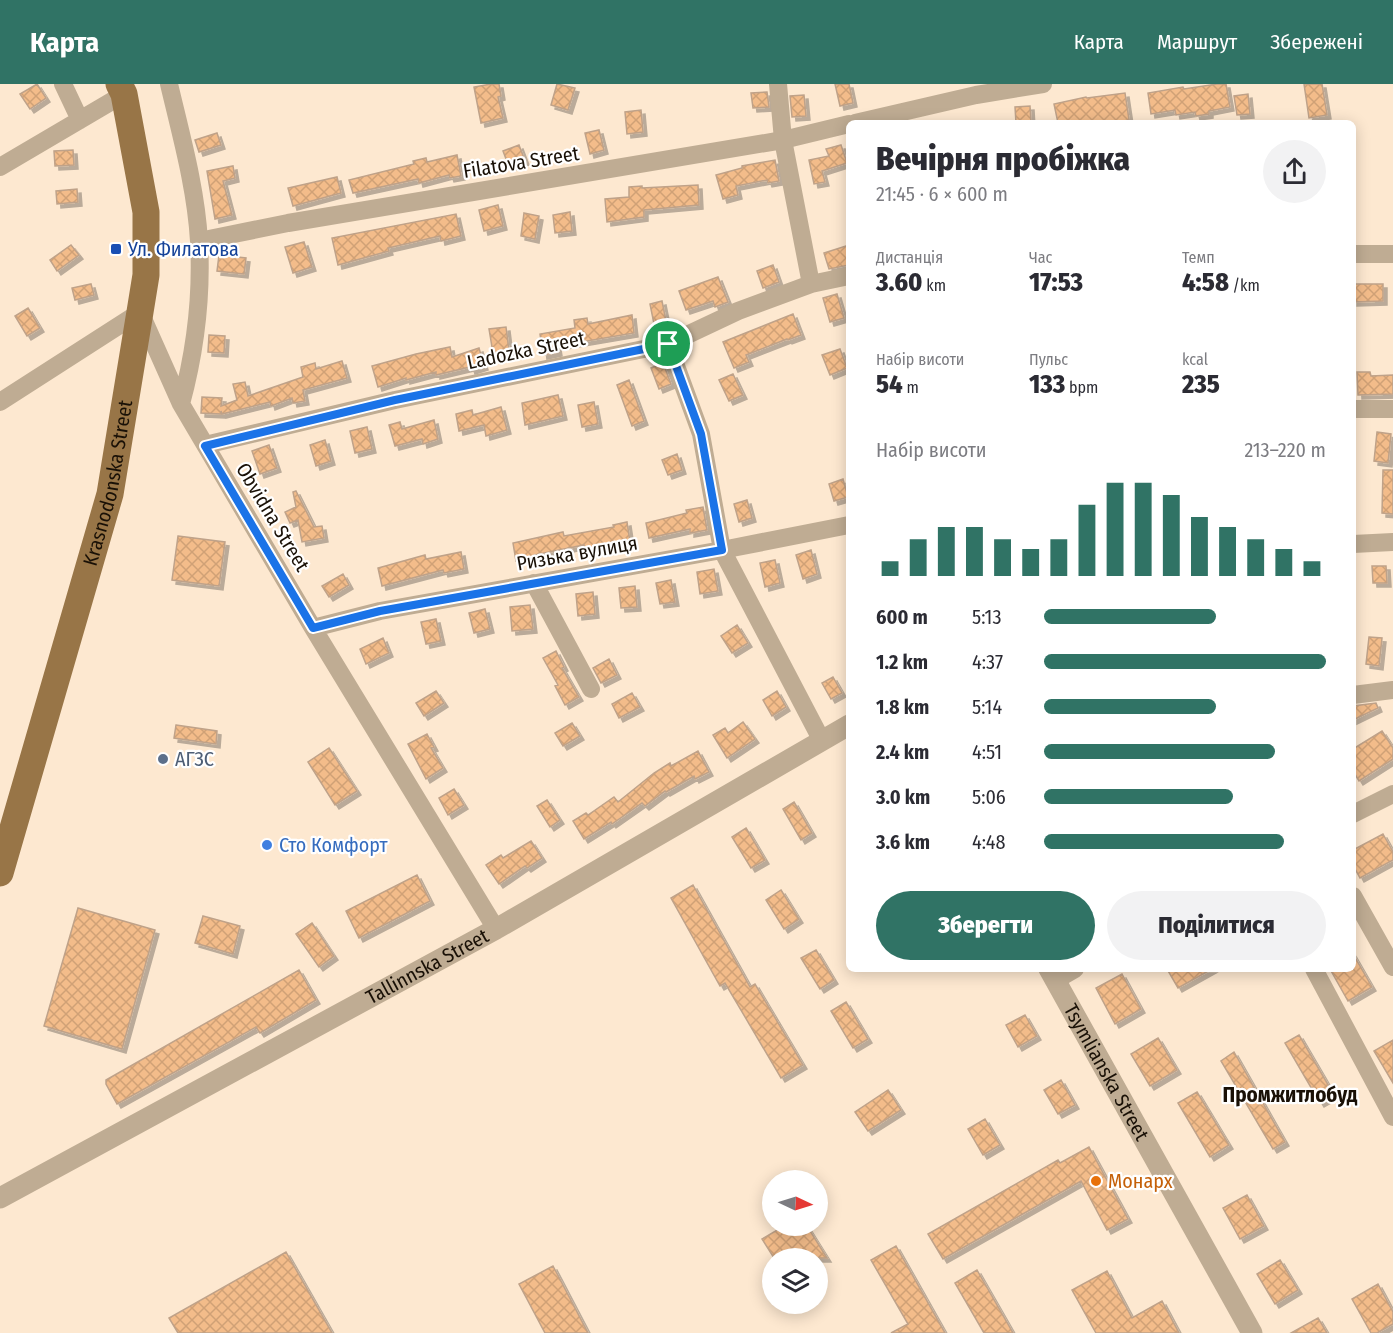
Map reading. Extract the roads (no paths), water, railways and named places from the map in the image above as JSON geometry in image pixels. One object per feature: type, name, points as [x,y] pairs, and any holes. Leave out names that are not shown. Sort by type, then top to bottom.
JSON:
[{"type":"main road","name":"Krasnodonska Street","points":[[0,873],[110,494],[146,275],[146,212],[121,89]]},
{"type":"street","points":[[63,84],[80,120]]},
{"type":"street","points":[[169,84],[191,183],[199,241],[198,303],[190,371],[181,404]]},
{"type":"street","points":[[778,84],[783,141],[811,284]]},
{"type":"street","points":[[868,120],[976,95],[1043,84]]},
{"type":"street","points":[[0,167],[80,120],[121,89]]},
{"type":"street","name":"Filatova Street","points":[[199,241],[300,221],[783,141],[846,125]]},
{"type":"street","points":[[1356,254],[1393,254]]},
{"type":"street","name":"Ladozka Street","points":[[205,446],[395,400],[668,344],[738,311],[811,284],[846,277]]},
{"type":"street","points":[[0,402],[140,312]]},
{"type":"street","name":"Obvidna Street","points":[[140,312],[181,404],[205,446],[496,929]]},
{"type":"street","points":[[668,344],[701,434],[722,550],[822,741]]},
{"type":"street","points":[[1356,410],[1393,409]]},
{"type":"street","name":"Ризька вулиця","points":[[313,628],[380,611],[846,526]]},
{"type":"street","points":[[1356,544],[1393,542]]},
{"type":"street","points":[[534,583],[591,689]]},
{"type":"street","points":[[1356,695],[1393,690]]},
{"type":"street","name":"Tallinnska Street","points":[[0,1198],[496,929],[846,727]]},
{"type":"street","points":[[1356,812],[1393,794]]},
{"type":"street","points":[[1356,901],[1393,968]]},
{"type":"street","points":[[1316,972],[1393,1117]]},
{"type":"street","name":"Tsymlianska Street","points":[[1053,974],[1252,1333]]},
{"type":"place","name":"Ул. Филатова","points":[[116,249]]},
{"type":"place","name":"АГЗС","points":[[163,759]]},
{"type":"place","name":"Сто Комфорт","points":[[267,845]]},
{"type":"place","name":"Монарх","points":[[1096,1181]]},
{"type":"district","name":"Промжитлобуд","points":[[1290,1095]]}]
